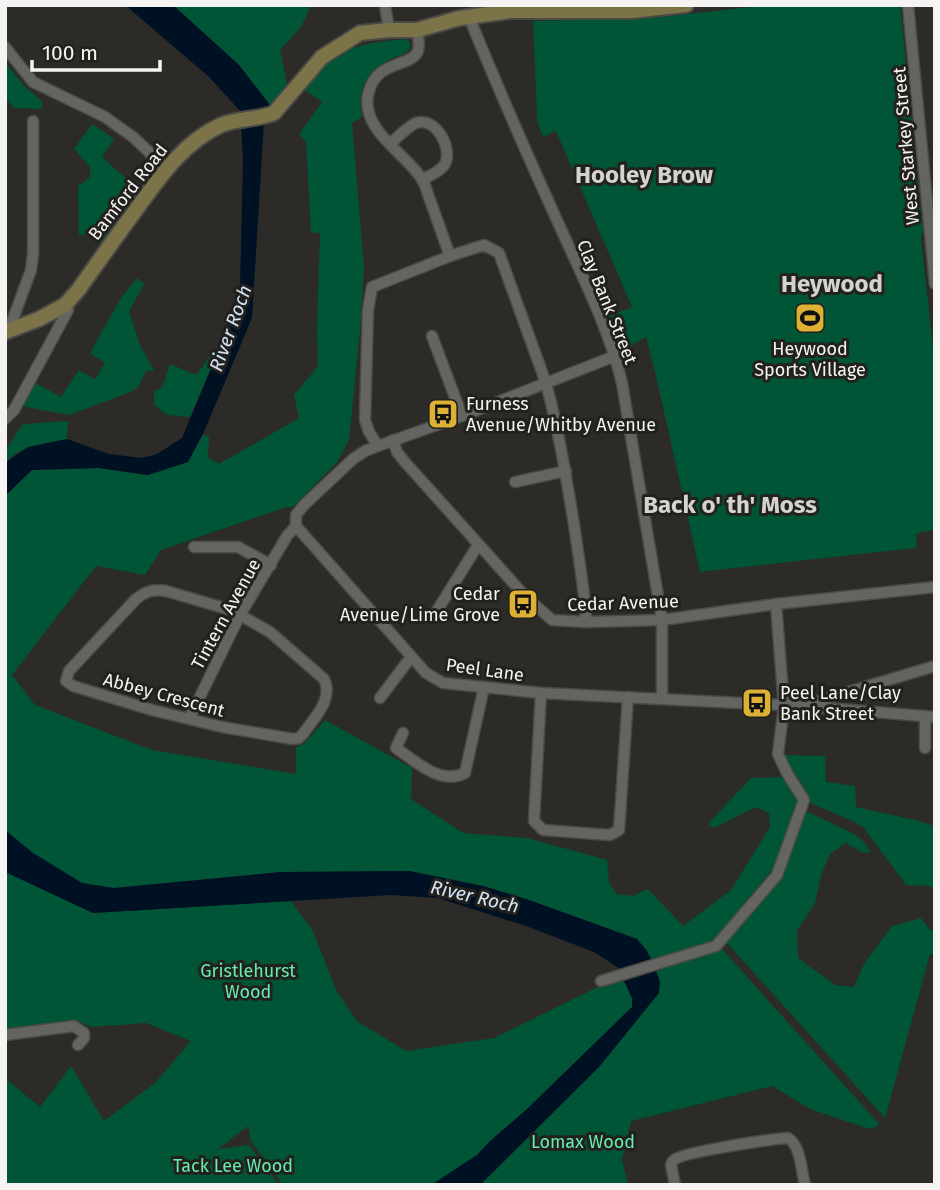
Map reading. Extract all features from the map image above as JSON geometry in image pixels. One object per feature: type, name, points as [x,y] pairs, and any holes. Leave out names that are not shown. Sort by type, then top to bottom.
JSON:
[{"type":"street","points":[[385,5],[389,30]]},
{"type":"street","name":"Bamford Road","points":[[7,331],[39,319],[65,305],[167,169],[200,138],[220,126],[274,113],[322,57],[360,33],[416,30],[463,13],[511,8],[631,11],[686,5]]},
{"type":"street","name":"West Starkey Street","points":[[908,5],[935,284]]},
{"type":"street","name":"Clay Bank Street","points":[[463,13],[615,356],[622,383],[662,621],[662,698]]},
{"type":"street","points":[[416,30],[419,44],[416,54],[410,60],[392,65],[374,80],[367,97],[368,107],[373,125],[422,180],[450,256]]},
{"type":"street","points":[[5,47],[33,82],[105,117],[167,169]]},
{"type":"street","points":[[7,331],[31,270],[33,255],[33,121]]},
{"type":"street","points":[[390,144],[419,122],[426,122],[437,130],[445,147],[447,160],[438,172],[422,180]]},
{"type":"street","points":[[378,446],[365,420],[368,310],[372,287],[484,245],[499,253],[546,383],[566,471],[586,622]]},
{"type":"street","points":[[5,419],[14,410],[68,310],[65,305]]},
{"type":"street","points":[[432,336],[462,416]]},
{"type":"street","points":[[296,526],[296,515],[304,505],[365,451],[615,356]]},
{"type":"street","name":"Cedar Avenue","points":[[393,440],[404,461],[478,545],[525,596],[552,620],[662,621],[776,604],[935,587]]},
{"type":"street","points":[[515,482],[566,471]]},
{"type":"street","name":"Tintern Avenue","points":[[189,719],[241,614],[287,536],[296,526]]},
{"type":"street","name":"Peel Lane","points":[[296,526],[411,657],[426,673],[443,683],[541,693],[801,706],[930,716]]},
{"type":"street","points":[[435,614],[478,545]]},
{"type":"street","points":[[194,547],[238,547],[271,565]]},
{"type":"street","name":"Abbey Crescent","points":[[149,591],[166,591],[241,614],[271,633],[324,678],[328,694],[299,738],[222,727],[189,719],[73,687],[66,681],[69,671],[136,599],[149,591]]},
{"type":"street","points":[[601,981],[716,946],[777,875],[804,800],[778,754],[784,706],[776,604]]},
{"type":"street","points":[[380,698],[411,657]]},
{"type":"street","points":[[801,706],[935,666]]},
{"type":"street","points":[[403,733],[396,748],[435,774],[452,777],[465,773],[484,687]]},
{"type":"street","points":[[541,693],[534,821],[543,831],[610,835],[619,831],[628,697]]},
{"type":"street","points":[[925,748],[930,716]]},
{"type":"street","points":[[5,1035],[74,1026],[84,1033],[84,1038],[78,1045]]},
{"type":"street","points":[[675,1185],[671,1165],[677,1158],[698,1152],[788,1138],[796,1146],[805,1185]]},
{"type":"green space","points":[[173,5],[311,5],[301,27],[280,50],[287,84],[277,100],[270,105],[239,65]]},
{"type":"green space","points":[[768,5],[900,5],[935,366],[935,530],[916,534],[915,548],[700,572],[646,337],[620,352],[607,317],[632,307],[556,131],[543,137],[536,117],[533,21],[652,18]]},
{"type":"green space","points":[[405,39],[410,42],[410,48],[379,66],[368,78],[362,92],[362,117],[352,123],[364,268],[349,440],[337,462],[293,507],[161,550],[145,575],[96,566],[12,675],[35,705],[152,750],[296,774],[296,747],[304,744],[325,720],[412,768],[411,799],[463,833],[527,838],[607,860],[609,883],[617,894],[633,896],[648,889],[683,926],[731,890],[770,827],[769,813],[756,807],[714,828],[708,824],[751,778],[782,777],[798,801],[773,869],[711,943],[652,961],[637,939],[483,886],[409,871],[281,872],[114,888],[82,883],[33,853],[5,830],[5,496],[32,470],[98,468],[148,475],[187,462],[203,434],[209,437],[208,457],[219,464],[299,418],[294,395],[318,366],[320,233],[311,232],[306,141],[299,134],[322,102],[302,88],[326,64],[343,52],[368,44]]},
{"type":"green space","points":[[5,62],[25,87],[42,101],[42,109],[14,108],[5,97]]},
{"type":"green space","points":[[92,124],[114,139],[102,157],[141,192],[104,247],[87,234],[79,236],[78,186],[90,177],[90,167],[74,149]]},
{"type":"green space","points":[[137,278],[144,284],[129,311],[139,343],[154,371],[146,371],[133,391],[69,415],[22,406],[34,382],[61,397],[79,370],[95,379],[105,363],[90,353],[121,298]]},
{"type":"green space","points":[[223,340],[190,417],[167,415],[154,405],[154,392],[163,386],[170,364],[196,375]]},
{"type":"green space","points":[[68,421],[67,439],[25,449],[5,464],[5,451],[23,424]]},
{"type":"green space","points":[[783,755],[825,756],[826,782],[855,786],[856,807],[935,826],[935,889],[929,886],[906,885],[864,828],[808,802],[802,784]]},
{"type":"green space","points":[[804,810],[854,834],[871,852],[863,853],[846,843],[830,854],[821,875],[815,903],[797,931],[798,958],[835,985],[854,987],[864,964],[892,926],[921,918],[930,930],[935,932],[935,954],[930,954],[885,1118],[726,942],[783,876]]},
{"type":"green space","points":[[5,871],[93,913],[291,901],[313,931],[337,992],[357,1021],[406,1051],[494,1038],[602,985],[624,981],[632,998],[632,1007],[477,1155],[431,1185],[283,1185],[251,1141],[248,1126],[218,1149],[249,1145],[279,1185],[5,1185],[5,1078],[40,1107],[71,1066],[104,1121],[155,1083],[191,1041],[146,1023],[91,1027],[76,1020],[5,1029]]},
{"type":"green space","name":"Lomax Wood","points":[[721,948],[880,1125],[869,1129],[810,1109],[772,1086],[631,1121],[622,1160],[628,1185],[480,1185],[599,1067],[658,993],[660,982],[656,971],[716,952]]},
{"type":"water","points":[[125,5],[173,5],[239,65],[270,105],[262,110],[242,113],[209,77]]},
{"type":"water","name":"River Roch","points":[[264,122],[252,318],[203,434],[188,462],[148,475],[98,468],[32,470],[5,496],[5,464],[28,447],[67,439],[109,454],[142,458],[157,454],[182,438],[223,340],[240,288],[243,159],[241,125]]},
{"type":"water","name":"River Roch","points":[[5,830],[33,853],[82,883],[114,888],[281,872],[409,871],[483,886],[637,939],[652,961],[622,970],[594,952],[526,926],[438,898],[391,895],[93,913],[5,872]]},
{"type":"water","points":[[656,971],[660,982],[659,993],[599,1067],[480,1185],[431,1185],[477,1155],[632,1007],[632,998],[624,981]]},
{"type":"place","name":"Heywood Sports Village","points":[[810,318]]},
{"type":"place","name":"Furness Avenue/Whitby Avenue","points":[[443,414]]},
{"type":"place","name":"Cedar Avenue/Lime Grove","points":[[523,604]]},
{"type":"place","name":"Peel Lane/Clay Bank Street","points":[[757,703]]},
{"type":"district","name":"Hooley Brow","points":[[644,175]]},
{"type":"district","name":"Heywood","points":[[832,284]]},
{"type":"district","name":"Back o' th' Moss","points":[[730,505]]},
{"type":"park label","name":"Gristlehurst Wood","points":[[248,981]]},
{"type":"park label","name":"Tack Lee Wood","points":[[233,1166]]}]
